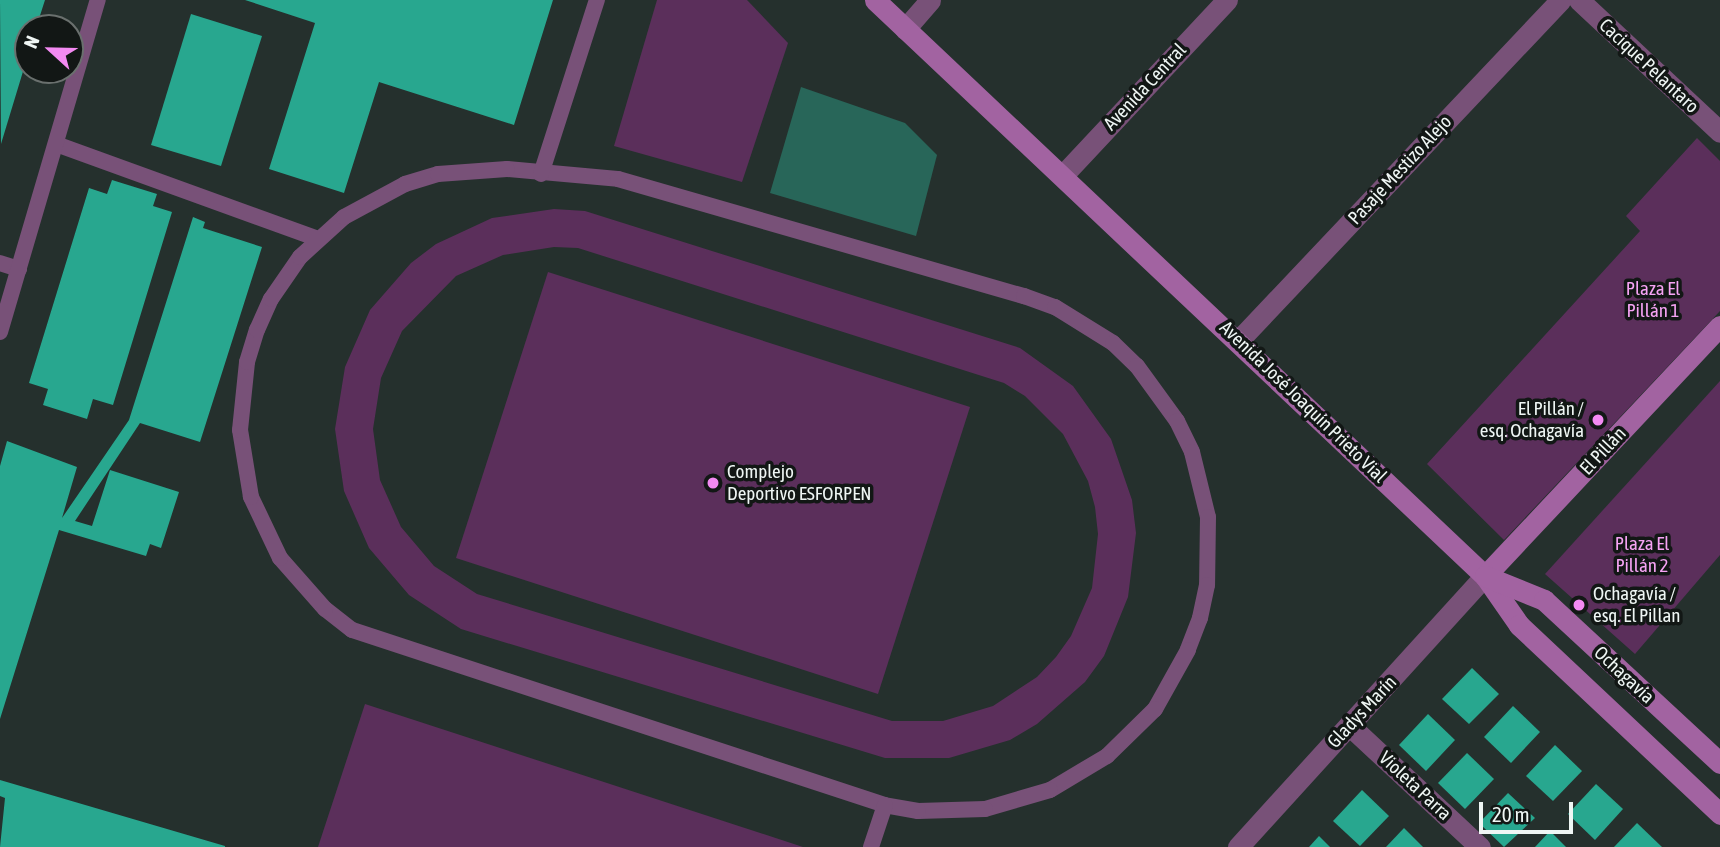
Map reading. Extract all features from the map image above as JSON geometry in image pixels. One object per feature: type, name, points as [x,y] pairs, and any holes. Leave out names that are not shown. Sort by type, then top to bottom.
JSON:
[{"type":"main road","name":"Avenida José Joaquín Prieto Vial","points":[[875,0],[1239,340],[1485,576],[1519,625],[1720,814]]},
{"type":"main road","name":"El Pillán","points":[[1485,576],[1720,326]]},
{"type":"main road","name":"Ochagavía","points":[[1485,576],[1544,600],[1720,763]]},
{"type":"street","points":[[905,29],[930,0]]},
{"type":"street","name":"Avenida Central","points":[[1063,175],[1227,0]]},
{"type":"street","name":"Pasaje Mestizo Alejo","points":[[1239,340],[1562,0]]},
{"type":"street","name":"Cacique Pelantaro","points":[[1579,0],[1720,132]]},
{"type":"street","name":"Gladys Marín","points":[[1238,847],[1485,576]]},
{"type":"street","name":"Violeta Parra","points":[[1349,725],[1480,847]]},
{"type":"lane","points":[[0,331],[98,0]]},
{"type":"lane","points":[[541,174],[597,0]]},
{"type":"lane","points":[[56,144],[318,239]]},
{"type":"lane","points":[[507,169],[541,174],[618,179],[1055,307],[1103,337],[1138,366],[1177,421],[1202,484],[1208,517],[1207,585],[1188,650],[1155,709],[1107,756],[1039,794],[985,809],[952,812],[885,805],[352,630],[309,594],[264,528],[251,497],[240,430],[243,384],[257,330],[285,277],[318,239],[373,198],[438,174],[507,169]]},
{"type":"lane","points":[[0,263],[19,269]]},
{"type":"lane","points":[[871,847],[885,805]]},
{"type":"green space","points":[[657,0],[747,0],[788,43],[742,182],[614,146]]},
{"type":"green space","name":"Plaza El Pillán 1","points":[[1697,138],[1720,161],[1720,311],[1504,540],[1427,464],[1640,231],[1626,216]]},
{"type":"green space","points":[[554,209],[585,211],[1020,348],[1073,386],[1111,439],[1132,500],[1136,533],[1128,597],[1104,656],[1085,682],[1037,724],[1010,740],[949,758],[885,758],[461,629],[409,595],[369,548],[344,491],[335,429],[345,367],[370,310],[411,263],[436,244],[492,218]],"holes":[[[554,247],[578,248],[1004,383],[1025,396],[1063,434],[1088,481],[1095,507],[1098,534],[1092,588],[1071,636],[1056,657],[1037,677],[993,706],[943,721],[892,721],[477,594],[434,566],[401,527],[380,480],[373,429],[381,378],[402,331],[456,276],[503,255]]]},
{"type":"green space","name":"Complejo Deportivo ESFORPEN","points":[[548,272],[970,407],[878,694],[456,558]]},
{"type":"green space","name":"Plaza El Pillán 2","points":[[1720,381],[1720,555],[1635,654],[1545,574]]},
{"type":"green space","points":[[365,704],[803,847],[318,847]]},
{"type":"shaded area","points":[[801,87],[905,123],[937,155],[916,236],[770,193]]},
{"type":"building","points":[[0,0],[45,0],[40,14],[14,14],[14,84],[19,84],[1,144]]},
{"type":"building","points":[[245,0],[553,0],[514,125],[379,82],[344,193],[269,169],[315,23]]},
{"type":"building","points":[[191,14],[262,36],[221,166],[151,145]]},
{"type":"building","points":[[112,180],[157,194],[153,206],[172,212],[113,405],[93,399],[87,419],[43,405],[48,389],[29,383],[89,188],[107,194]]},
{"type":"building","points":[[193,217],[205,222],[203,228],[262,247],[200,442],[140,423],[75,521],[92,526],[110,470],[179,492],[161,548],[150,544],[146,556],[59,530],[0,719],[0,466],[7,441],[77,467],[62,518],[129,420]]},
{"type":"building","points":[[1472,668],[1499,694],[1469,724],[1442,699]]},
{"type":"building","points":[[1513,706],[1540,732],[1511,763],[1484,737]]},
{"type":"building","points":[[1428,714],[1455,740],[1426,771],[1399,745]]},
{"type":"building","points":[[1555,745],[1582,771],[1553,801],[1526,776]]},
{"type":"building","points":[[1467,753],[1494,779],[1465,809],[1438,783]]},
{"type":"building","points":[[0,780],[225,847],[0,847],[5,798],[0,796]]},
{"type":"building","points":[[1596,784],[1623,809],[1595,840],[1568,814]]},
{"type":"building","points":[[1362,790],[1389,816],[1360,846],[1333,821]]},
{"type":"building","points":[[1508,793],[1535,818],[1504,847],[1479,823]]},
{"type":"building","points":[[1637,823],[1662,847],[1614,847]]},
{"type":"building","points":[[1404,828],[1423,847],[1386,847]]},
{"type":"building","points":[[1550,831],[1566,847],[1535,847]]},
{"type":"building","points":[[1319,836],[1330,847],[1309,847]]},
{"type":"place","name":"El Pillán / esq. Ochagavía","points":[[1598,420]]},
{"type":"place","name":"Complejo Deportivo ESFORPEN","points":[[713,483]]},
{"type":"place","name":"Ochagavía / esq. El Pillan","points":[[1579,605]]}]
